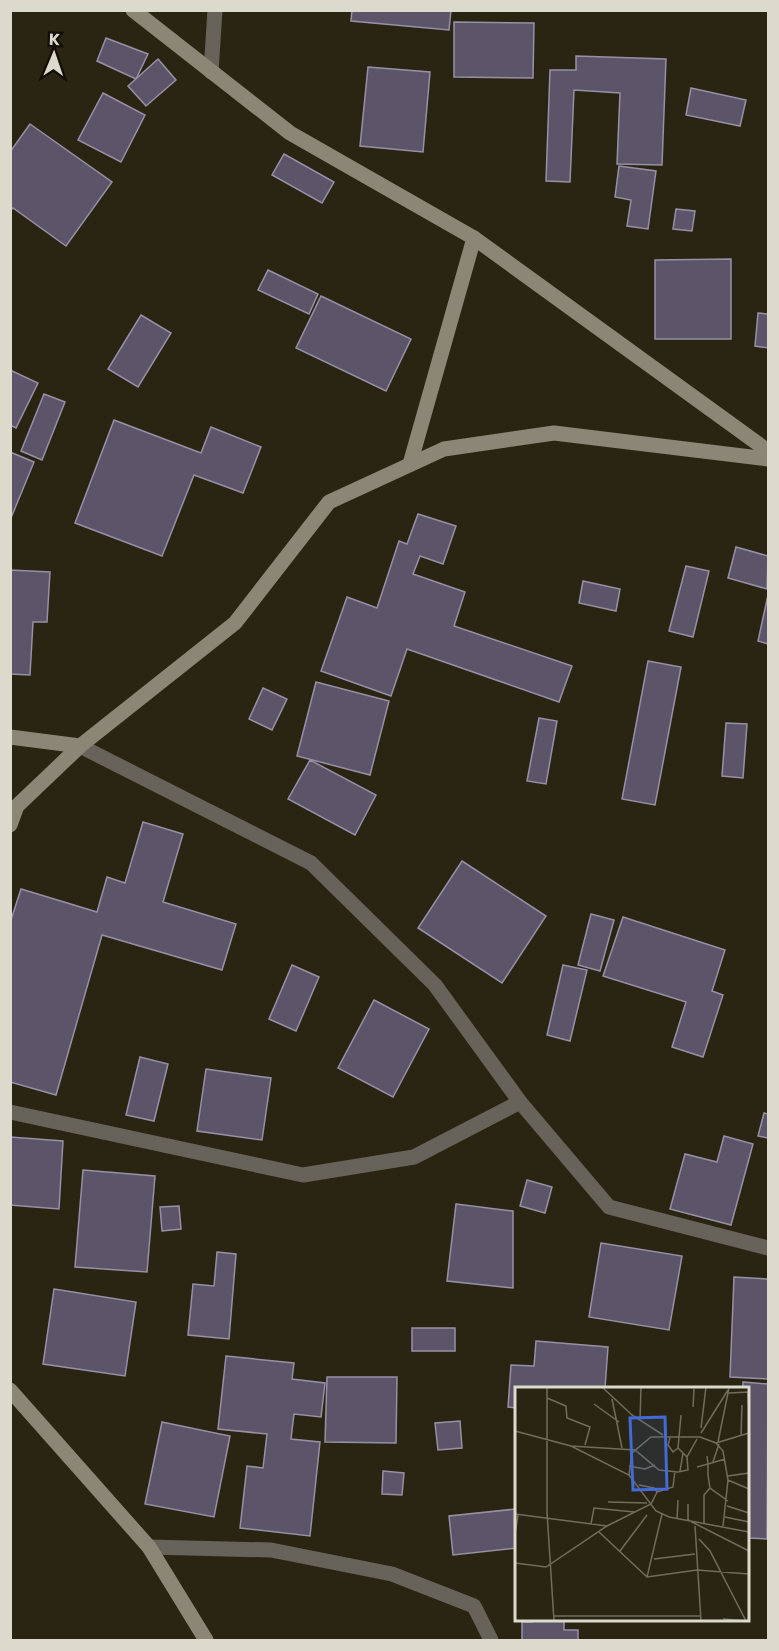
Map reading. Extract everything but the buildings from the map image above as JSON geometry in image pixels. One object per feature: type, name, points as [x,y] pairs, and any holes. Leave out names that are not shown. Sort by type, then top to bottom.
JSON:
[{"type":"street","points":[[133,10],[290,133],[474,238],[768,450]]},
{"type":"street","points":[[211,72],[215,10]]},
{"type":"street","points":[[410,464],[474,238]]},
{"type":"street","points":[[10,825],[17,806],[80,746],[235,623],[329,502],[444,448],[554,433],[768,459]]},
{"type":"street","points":[[10,737],[80,746],[311,863],[435,985],[520,1102],[609,1207],[768,1248]]},
{"type":"street","points":[[10,1112],[303,1175],[414,1157],[520,1102]]},
{"type":"street","points":[[10,1390],[149,1546],[206,1641]]},
{"type":"street","points":[[149,1546],[271,1550],[392,1574],[474,1606],[491,1641]]}]
